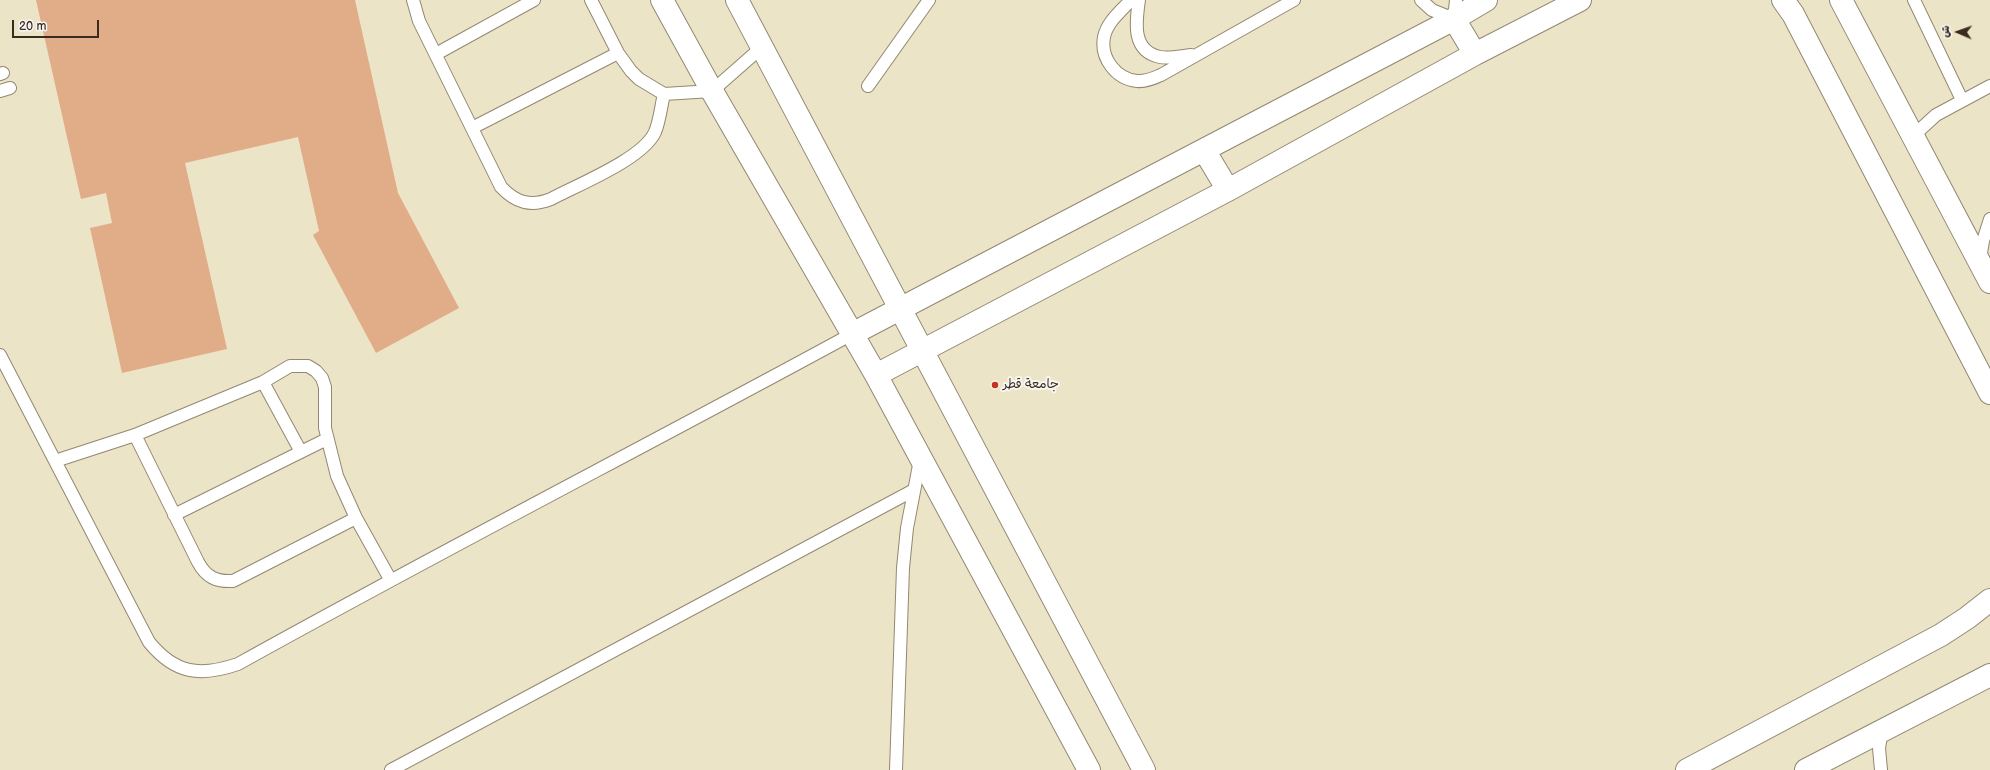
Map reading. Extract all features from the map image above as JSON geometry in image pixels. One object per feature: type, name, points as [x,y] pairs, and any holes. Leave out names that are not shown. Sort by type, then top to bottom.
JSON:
[{"type":"street","points":[[662,0],[712,91],[921,456],[1089,770]]},
{"type":"street","points":[[737,0],[1144,770]]},
{"type":"street","points":[[852,334],[1204,150],[1455,9],[1486,0]]},
{"type":"street","points":[[876,375],[922,349],[1228,190],[1475,54],[1580,0]]},
{"type":"street","points":[[1783,0],[1793,14],[1990,393]]},
{"type":"street","points":[[1841,0],[1990,282]]},
{"type":"street","points":[[1455,9],[1475,54]]},
{"type":"street","points":[[1204,150],[1228,190]]},
{"type":"street","points":[[1687,770],[1941,634],[1967,618],[1990,600]]},
{"type":"street","points":[[1806,770],[1990,675]]},
{"type":"lane","points":[[413,0],[419,20],[501,187],[508,195],[518,201],[530,204],[541,203],[625,161],[641,150],[655,133],[664,94]]},
{"type":"lane","points":[[436,54],[534,0]]},
{"type":"lane","points":[[591,0],[618,53],[639,79],[664,94],[712,91],[762,47]]},
{"type":"lane","points":[[868,86],[929,0]]},
{"type":"lane","points":[[1131,0],[1109,25],[1104,37],[1104,49],[1108,61],[1115,71],[1126,78],[1138,81],[1150,80],[1294,0]]},
{"type":"lane","points":[[1139,0],[1135,27],[1137,37],[1142,46],[1150,53],[1159,57],[1194,55]]},
{"type":"lane","points":[[1421,0],[1432,10],[1455,9]]},
{"type":"lane","points":[[1914,0],[1962,100]]},
{"type":"lane","points":[[472,128],[618,53]]},
{"type":"lane","points":[[1913,136],[1936,115],[1990,86]]},
{"type":"lane","points":[[1979,262],[1982,241],[1990,219]]},
{"type":"lane","points":[[0,355],[149,642],[159,655],[173,665],[187,670],[206,672],[221,670],[238,664],[390,579],[716,408],[852,334]]},
{"type":"lane","points":[[55,461],[135,435],[263,382],[290,366],[308,366],[316,371],[322,378],[325,387],[324,412],[327,439],[337,476],[356,518],[390,579]]},
{"type":"lane","points":[[263,382],[301,452]]},
{"type":"lane","points":[[135,435],[203,572],[222,582],[233,581],[356,518]]},
{"type":"lane","points":[[174,515],[327,439]]},
{"type":"lane","points":[[896,770],[903,568],[914,490],[921,456]]},
{"type":"lane","points":[[391,770],[914,490]]},
{"type":"lane","points":[[1881,770],[1879,748],[1882,730]]},
{"type":"building","points":[[36,0],[355,0],[398,193],[459,308],[376,353],[313,235],[319,231],[298,137],[185,163],[227,349],[122,373],[90,228],[112,223],[106,193],[81,199]]},
{"type":"place","name":"جامعة قطر","points":[[995,385]]}]
